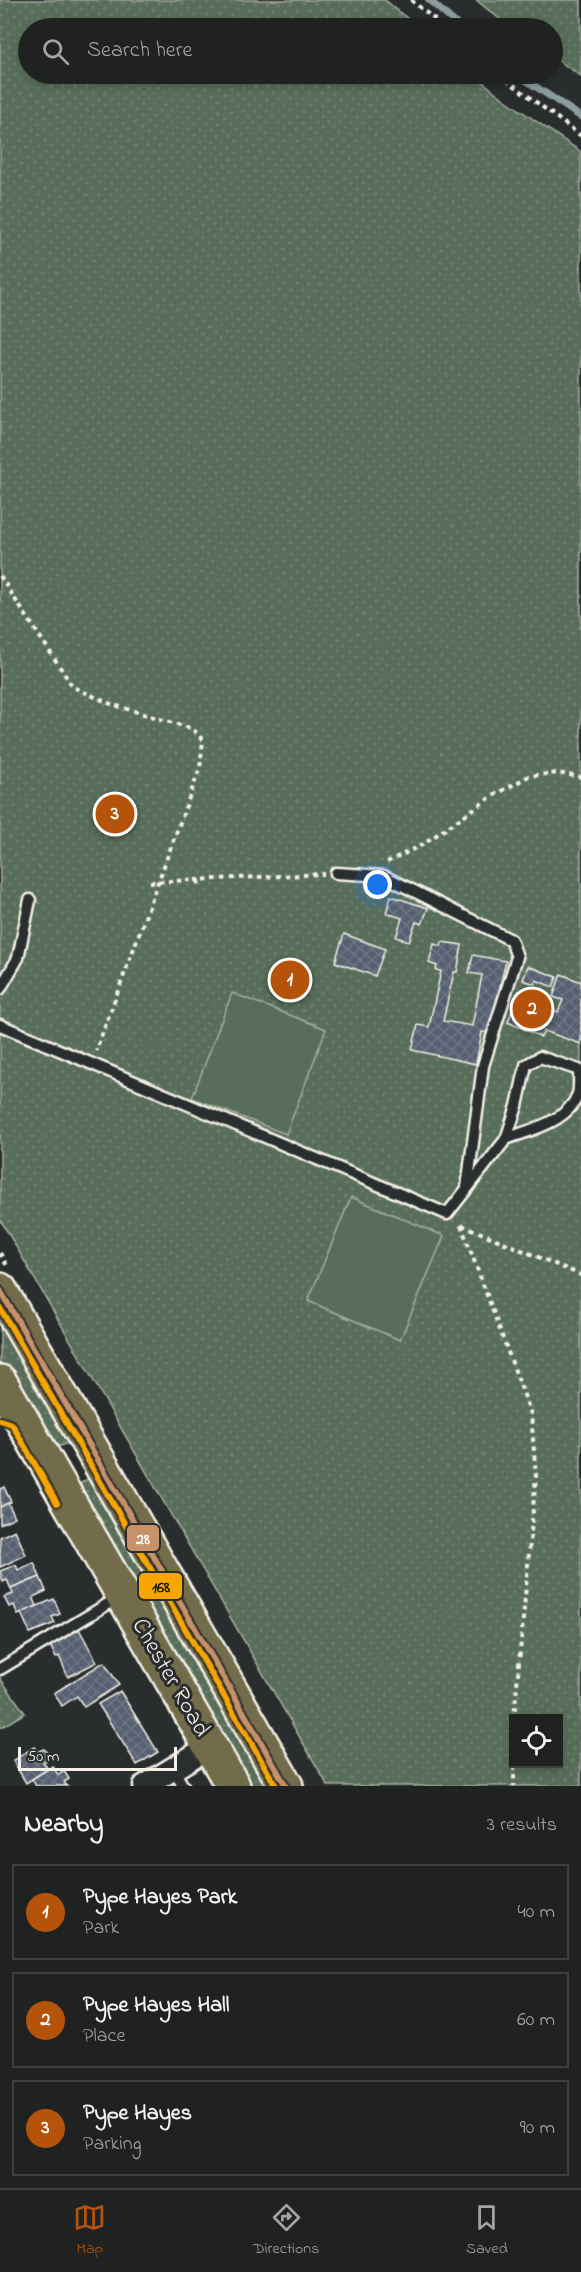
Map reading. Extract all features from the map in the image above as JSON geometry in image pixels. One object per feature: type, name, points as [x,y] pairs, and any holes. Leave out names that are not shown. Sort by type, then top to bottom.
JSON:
[{"type":"highway","name":"Chester Road","points":[[0,1290],[286,1786]]},
{"type":"highway","name":"Chester Road","points":[[0,1382],[9,1414],[52,1476],[233,1786]]},
{"type":"highway","points":[[52,1476],[92,1453]]},
{"type":"street","points":[[145,1786],[178,1777],[210,1746]]},
{"type":"lane","points":[[336,873],[384,876],[511,940],[517,957],[483,1066],[467,1189]]},
{"type":"lane","points":[[0,989],[18,958],[30,900]]},
{"type":"lane","points":[[0,1025],[447,1214],[506,1139],[518,1106],[526,1065],[540,1057],[579,1070],[579,1093],[569,1109],[549,1122],[506,1139]]},
{"type":"lane","points":[[0,1669],[122,1595]]},
{"type":"path","points":[[411,0],[433,18]]},
{"type":"path","points":[[512,84],[581,136]]},
{"type":"path","points":[[0,576],[73,687],[111,704],[193,729],[200,734],[204,750],[200,768],[159,882],[91,1064]]},
{"type":"path","points":[[381,865],[422,845],[491,797],[529,776],[558,773],[581,777]]},
{"type":"path","points":[[150,882],[336,873]]},
{"type":"path","points":[[198,880],[199,889]]},
{"type":"path","points":[[514,1714],[536,1476],[531,1414],[461,1225],[581,1275]]},
{"type":"path","points":[[514,1768],[514,1786]]},
{"type":"green space","points":[[0,0],[385,0],[407,18],[18,18],[18,84],[485,84],[581,152],[581,1786],[328,1786],[0,1219]]},
{"type":"green space","points":[[476,0],[581,0],[581,76],[563,64],[563,18],[498,18]]},
{"type":"green space","points":[[232,993],[326,1029],[286,1134],[192,1098]]},
{"type":"green space","points":[[351,1197],[444,1236],[400,1340],[308,1301]]},
{"type":"green space","points":[[0,1313],[70,1435],[66,1444],[54,1448],[18,1397],[0,1363]]},
{"type":"green space","points":[[93,1475],[272,1786],[246,1786],[74,1488]]},
{"type":"green space","points":[[0,1678],[25,1713],[0,1728]]},
{"type":"building","points":[[391,896],[428,908],[422,924],[416,922],[409,941],[396,937],[402,918],[386,913]]},
{"type":"building","points":[[344,934],[385,949],[375,976],[335,962]]},
{"type":"building","points":[[442,942],[462,945],[443,1021],[472,1026],[482,975],[469,973],[473,955],[506,961],[489,1032],[482,1032],[476,1064],[412,1050],[418,1025],[429,1027],[441,971],[436,970],[437,966],[429,963],[434,944],[441,946]]},
{"type":"building","points":[[528,966],[557,977],[553,987],[536,980],[535,984],[523,980]]},
{"type":"building","points":[[561,974],[581,982],[581,1044],[544,1031],[541,1037],[508,1022],[519,991],[537,997],[535,1002],[558,1012],[563,1000],[553,997]]},
{"type":"building","points":[[4,1487],[11,1502],[0,1507],[0,1489]]},
{"type":"building","points":[[8,1503],[15,1517],[0,1524],[0,1507]]},
{"type":"building","points":[[15,1530],[26,1555],[0,1567],[0,1537]]},
{"type":"building","points":[[34,1563],[40,1577],[11,1589],[7,1580],[3,1582],[0,1571],[16,1565],[18,1570]]},
{"type":"building","points":[[40,1577],[46,1591],[33,1597],[37,1606],[18,1615],[14,1605],[9,1607],[4,1597],[13,1594],[11,1589]]},
{"type":"building","points":[[54,1599],[60,1614],[52,1617],[55,1623],[30,1633],[21,1613]]},
{"type":"building","points":[[79,1629],[97,1662],[68,1677],[59,1656],[56,1658],[50,1645]]},
{"type":"building","points":[[104,1662],[119,1685],[84,1707],[77,1696],[62,1706],[54,1693]]},
{"type":"building","points":[[120,1691],[158,1752],[137,1765],[98,1704]]},
{"type":"building","points":[[34,1747],[37,1752],[44,1749],[50,1758],[43,1762],[48,1769],[26,1783],[13,1761]]},
{"type":"building","points":[[53,1766],[58,1775],[64,1771],[69,1779],[64,1782],[67,1786],[36,1786],[32,1779]]},
{"type":"waterway","points":[[429,0],[450,18]]},
{"type":"waterway","points":[[532,84],[581,117]]},
{"type":"transit line","name":"28","points":[[0,1290],[286,1786]]},
{"type":"transit line","name":"168","points":[[0,1308],[276,1786]]},
{"type":"transit line","name":"168","points":[[0,1420],[12,1424],[57,1503]]},
{"type":"place","name":"Pype Hayes","points":[[115,814]]},
{"type":"place","name":"Pype Hayes Park","points":[[290,980]]},
{"type":"place","name":"Pype Hayes Hall","points":[[532,1009]]}]
